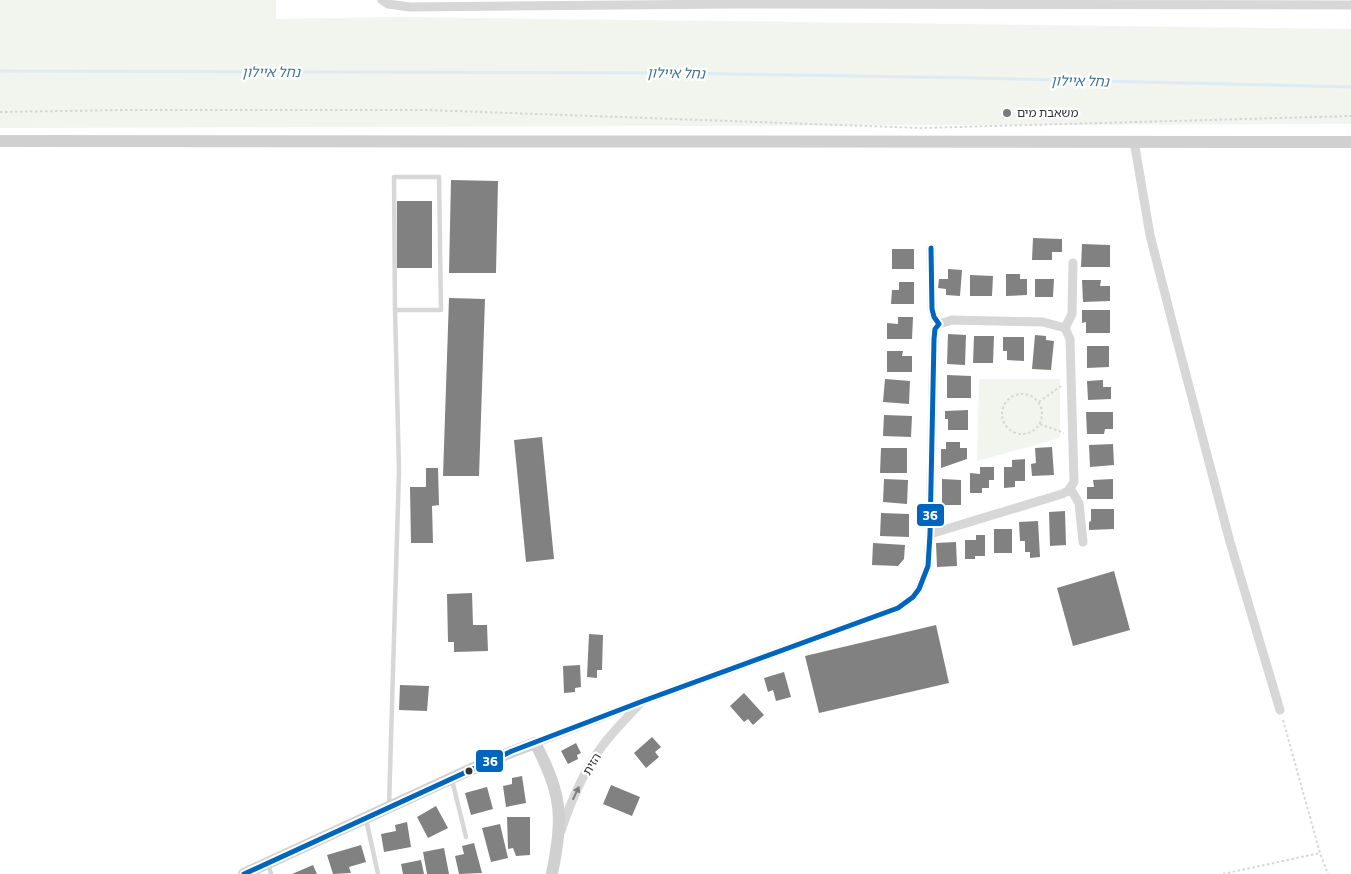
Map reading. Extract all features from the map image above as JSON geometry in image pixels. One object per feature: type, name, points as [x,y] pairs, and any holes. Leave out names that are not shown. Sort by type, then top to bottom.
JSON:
[{"type":"main road","points":[[0,141],[1351,142]]},
{"type":"main road","points":[[244,874],[270,868],[389,807],[512,751],[535,743]]},
{"type":"main road","name":"הזית","points":[[535,743],[550,774],[559,809],[559,838],[552,874]]},
{"type":"street","points":[[382,0],[388,4],[410,7],[733,1],[1351,5]]},
{"type":"street","points":[[1134,141],[1150,235],[1175,333],[1230,542],[1280,710]]},
{"type":"street","points":[[931,248],[932,309],[934,317],[939,324]]},
{"type":"street","points":[[930,534],[1062,494],[1074,482],[1070,340],[1065,328],[1072,314],[1073,263]]},
{"type":"street","points":[[535,743],[643,701],[898,608],[913,597],[919,589],[928,566],[935,330],[939,324],[952,320],[1043,322],[1065,328]]},
{"type":"street","points":[[1070,488],[1080,503],[1082,542]]},
{"type":"street","name":"הזית","points":[[559,838],[569,807],[593,759],[604,743],[643,701]]},
{"type":"lane","points":[[389,807],[399,470],[395,310],[394,177],[440,177],[440,310],[395,310]]},
{"type":"lane","points":[[451,779],[466,837]]},
{"type":"lane","points":[[366,818],[378,874]]},
{"type":"path","points":[[0,112],[427,110],[922,128],[1351,116]]},
{"type":"path","points":[[1039,402],[1071,379]]},
{"type":"path","points":[[1018,394],[1032,395],[1039,402],[1043,412],[1040,424],[1030,433],[1017,433],[1006,426],[1002,413],[1007,401],[1018,394]]},
{"type":"path","points":[[1040,424],[1072,436]]},
{"type":"path","points":[[1280,710],[1320,853],[1328,874]]},
{"type":"path","points":[[1223,874],[1320,853]]},
{"type":"shaded area","points":[[0,0],[276,0],[276,19],[398,17],[1351,29],[1351,124],[0,128]]},
{"type":"shaded area","points":[[979,379],[1060,379],[1060,438],[977,461]]},
{"type":"building","name":"משאבת מים","points":[[1011,108],[1011,118],[1003,118],[1002,109]]},
{"type":"building","points":[[451,180],[498,181],[496,273],[449,273]]},
{"type":"building","points":[[397,201],[432,201],[432,268],[397,268]]},
{"type":"building","points":[[1033,238],[1062,239],[1062,252],[1052,252],[1052,260],[1032,260]]},
{"type":"building","points":[[1082,244],[1110,245],[1110,267],[1081,267]]},
{"type":"building","points":[[892,249],[914,249],[914,269],[892,269]]},
{"type":"building","points":[[948,269],[962,270],[960,296],[946,295],[946,289],[938,288],[939,279],[948,279]]},
{"type":"building","points":[[1006,274],[1020,274],[1020,279],[1027,279],[1027,295],[1006,296]]},
{"type":"building","points":[[970,275],[993,276],[992,296],[970,296]]},
{"type":"building","points":[[1035,279],[1054,279],[1053,297],[1035,297]]},
{"type":"building","points":[[1082,280],[1101,280],[1100,286],[1110,286],[1110,301],[1083,302]]},
{"type":"building","points":[[899,282],[914,282],[914,304],[891,304],[892,290],[899,290]]},
{"type":"building","points":[[449,298],[485,299],[479,476],[443,476]]},
{"type":"building","points":[[1082,310],[1110,310],[1110,333],[1086,333],[1086,322],[1082,323]]},
{"type":"building","points":[[898,317],[913,317],[912,339],[887,339],[887,323],[898,324]]},
{"type":"building","points":[[948,334],[966,335],[965,365],[947,364]]},
{"type":"building","points":[[1035,335],[1046,336],[1046,340],[1054,341],[1051,370],[1032,369]]},
{"type":"building","points":[[974,336],[994,336],[993,363],[973,363]]},
{"type":"building","points":[[1003,337],[1024,337],[1024,361],[1007,360],[1007,351],[1003,351]]},
{"type":"building","points":[[1087,346],[1109,346],[1109,367],[1087,368]]},
{"type":"building","points":[[887,351],[903,351],[902,356],[912,356],[912,372],[887,372]]},
{"type":"building","points":[[947,375],[971,376],[971,398],[947,398]]},
{"type":"building","points":[[885,379],[910,381],[909,404],[883,402]]},
{"type":"building","points":[[1103,380],[1103,387],[1111,387],[1111,399],[1088,400],[1087,381]]},
{"type":"building","points":[[968,410],[968,430],[948,430],[948,419],[945,419],[945,411]]},
{"type":"building","points":[[1086,412],[1113,412],[1113,429],[1105,429],[1104,434],[1087,434]]},
{"type":"building","points":[[884,415],[912,416],[911,437],[883,436]]},
{"type":"building","points":[[542,437],[554,559],[526,562],[514,440]]},
{"type":"building","points":[[946,442],[960,442],[960,448],[967,448],[967,459],[941,468],[941,449],[946,449]]},
{"type":"building","points":[[1113,444],[1114,465],[1090,467],[1089,445]]},
{"type":"building","points":[[1052,447],[1054,475],[1032,476],[1031,464],[1036,463],[1035,448]]},
{"type":"building","points":[[881,448],[907,448],[907,473],[880,473]]},
{"type":"building","points":[[1025,459],[1025,481],[1015,481],[1015,487],[1004,488],[1004,467],[1012,467],[1012,460]]},
{"type":"building","points":[[980,467],[994,467],[994,480],[989,480],[989,488],[982,488],[982,493],[970,493],[970,473],[980,474]]},
{"type":"building","points":[[426,468],[438,468],[439,505],[432,506],[433,543],[411,543],[410,487],[426,487]]},
{"type":"building","points":[[884,479],[908,480],[907,504],[883,502]]},
{"type":"building","points":[[942,479],[961,480],[961,505],[942,505]]},
{"type":"building","points":[[1113,479],[1113,499],[1087,499],[1087,487],[1094,487],[1093,480]]},
{"type":"building","points":[[1091,509],[1114,509],[1114,529],[1089,530]]},
{"type":"building","points":[[1065,511],[1066,545],[1050,546],[1049,512]]},
{"type":"building","points":[[881,513],[909,514],[909,537],[880,536]]},
{"type":"building","points":[[1038,521],[1040,557],[1030,558],[1030,552],[1025,552],[1025,541],[1020,541],[1019,522]]},
{"type":"building","points":[[994,529],[1012,529],[1012,553],[994,553]]},
{"type":"building","points":[[976,535],[985,535],[985,556],[965,559],[965,540],[976,540]]},
{"type":"building","points":[[956,542],[957,566],[937,567],[936,543]]},
{"type":"building","points":[[873,543],[905,545],[904,559],[898,566],[872,565]]},
{"type":"building","points":[[1114,571],[1130,630],[1073,646],[1057,588]]},
{"type":"building","points":[[472,593],[473,625],[487,625],[488,651],[454,652],[454,642],[448,642],[447,594]]},
{"type":"building","points":[[936,625],[949,683],[819,713],[805,656]]},
{"type":"building","points":[[589,634],[603,635],[602,670],[597,670],[597,678],[587,677]]},
{"type":"building","points":[[580,665],[581,687],[575,688],[575,692],[564,693],[563,666]]},
{"type":"building","points":[[784,672],[791,697],[776,701],[773,690],[768,692],[764,678]]},
{"type":"building","points":[[400,685],[429,686],[427,711],[399,710]]},
{"type":"building","points":[[744,693],[764,715],[753,725],[748,719],[744,722],[730,706]]},
{"type":"building","points":[[652,737],[661,747],[655,752],[659,757],[646,768],[634,753]]},
{"type":"building","points":[[576,743],[581,753],[577,755],[578,759],[568,764],[561,751]]},
{"type":"building","points":[[522,776],[526,803],[506,807],[503,786],[512,784],[512,778]]},
{"type":"building","points":[[611,785],[640,797],[632,816],[603,804]]},
{"type":"building","points":[[487,787],[493,809],[471,815],[465,793]]},
{"type":"building","points":[[436,806],[448,828],[428,838],[417,817]]},
{"type":"building","points":[[507,817],[530,817],[530,855],[516,856],[513,848],[508,849]]},
{"type":"building","points":[[407,822],[411,847],[384,852],[381,834],[396,831],[395,825]]},
{"type":"building","points":[[500,824],[508,858],[491,862],[482,828]]},
{"type":"building","points":[[474,843],[482,873],[459,874],[455,856],[464,854],[462,846]]},
{"type":"building","points":[[361,845],[366,862],[349,867],[351,873],[333,874],[327,855]]},
{"type":"building","points":[[444,848],[449,874],[427,874],[423,852]]},
{"type":"building","points":[[421,860],[424,874],[403,874],[401,864]]},
{"type":"building","points":[[313,865],[317,874],[292,874]]},
{"type":"waterway","name":"נחל איילון","points":[[0,71],[674,73],[1351,87]]},
{"type":"transit line","name":"36","points":[[244,874],[512,751],[898,608],[913,597],[919,589],[928,566],[930,534],[934,339],[935,329],[939,324],[934,317],[932,309],[931,248]]},
{"type":"place","name":"משאבת מים","points":[[1007,113]]}]
